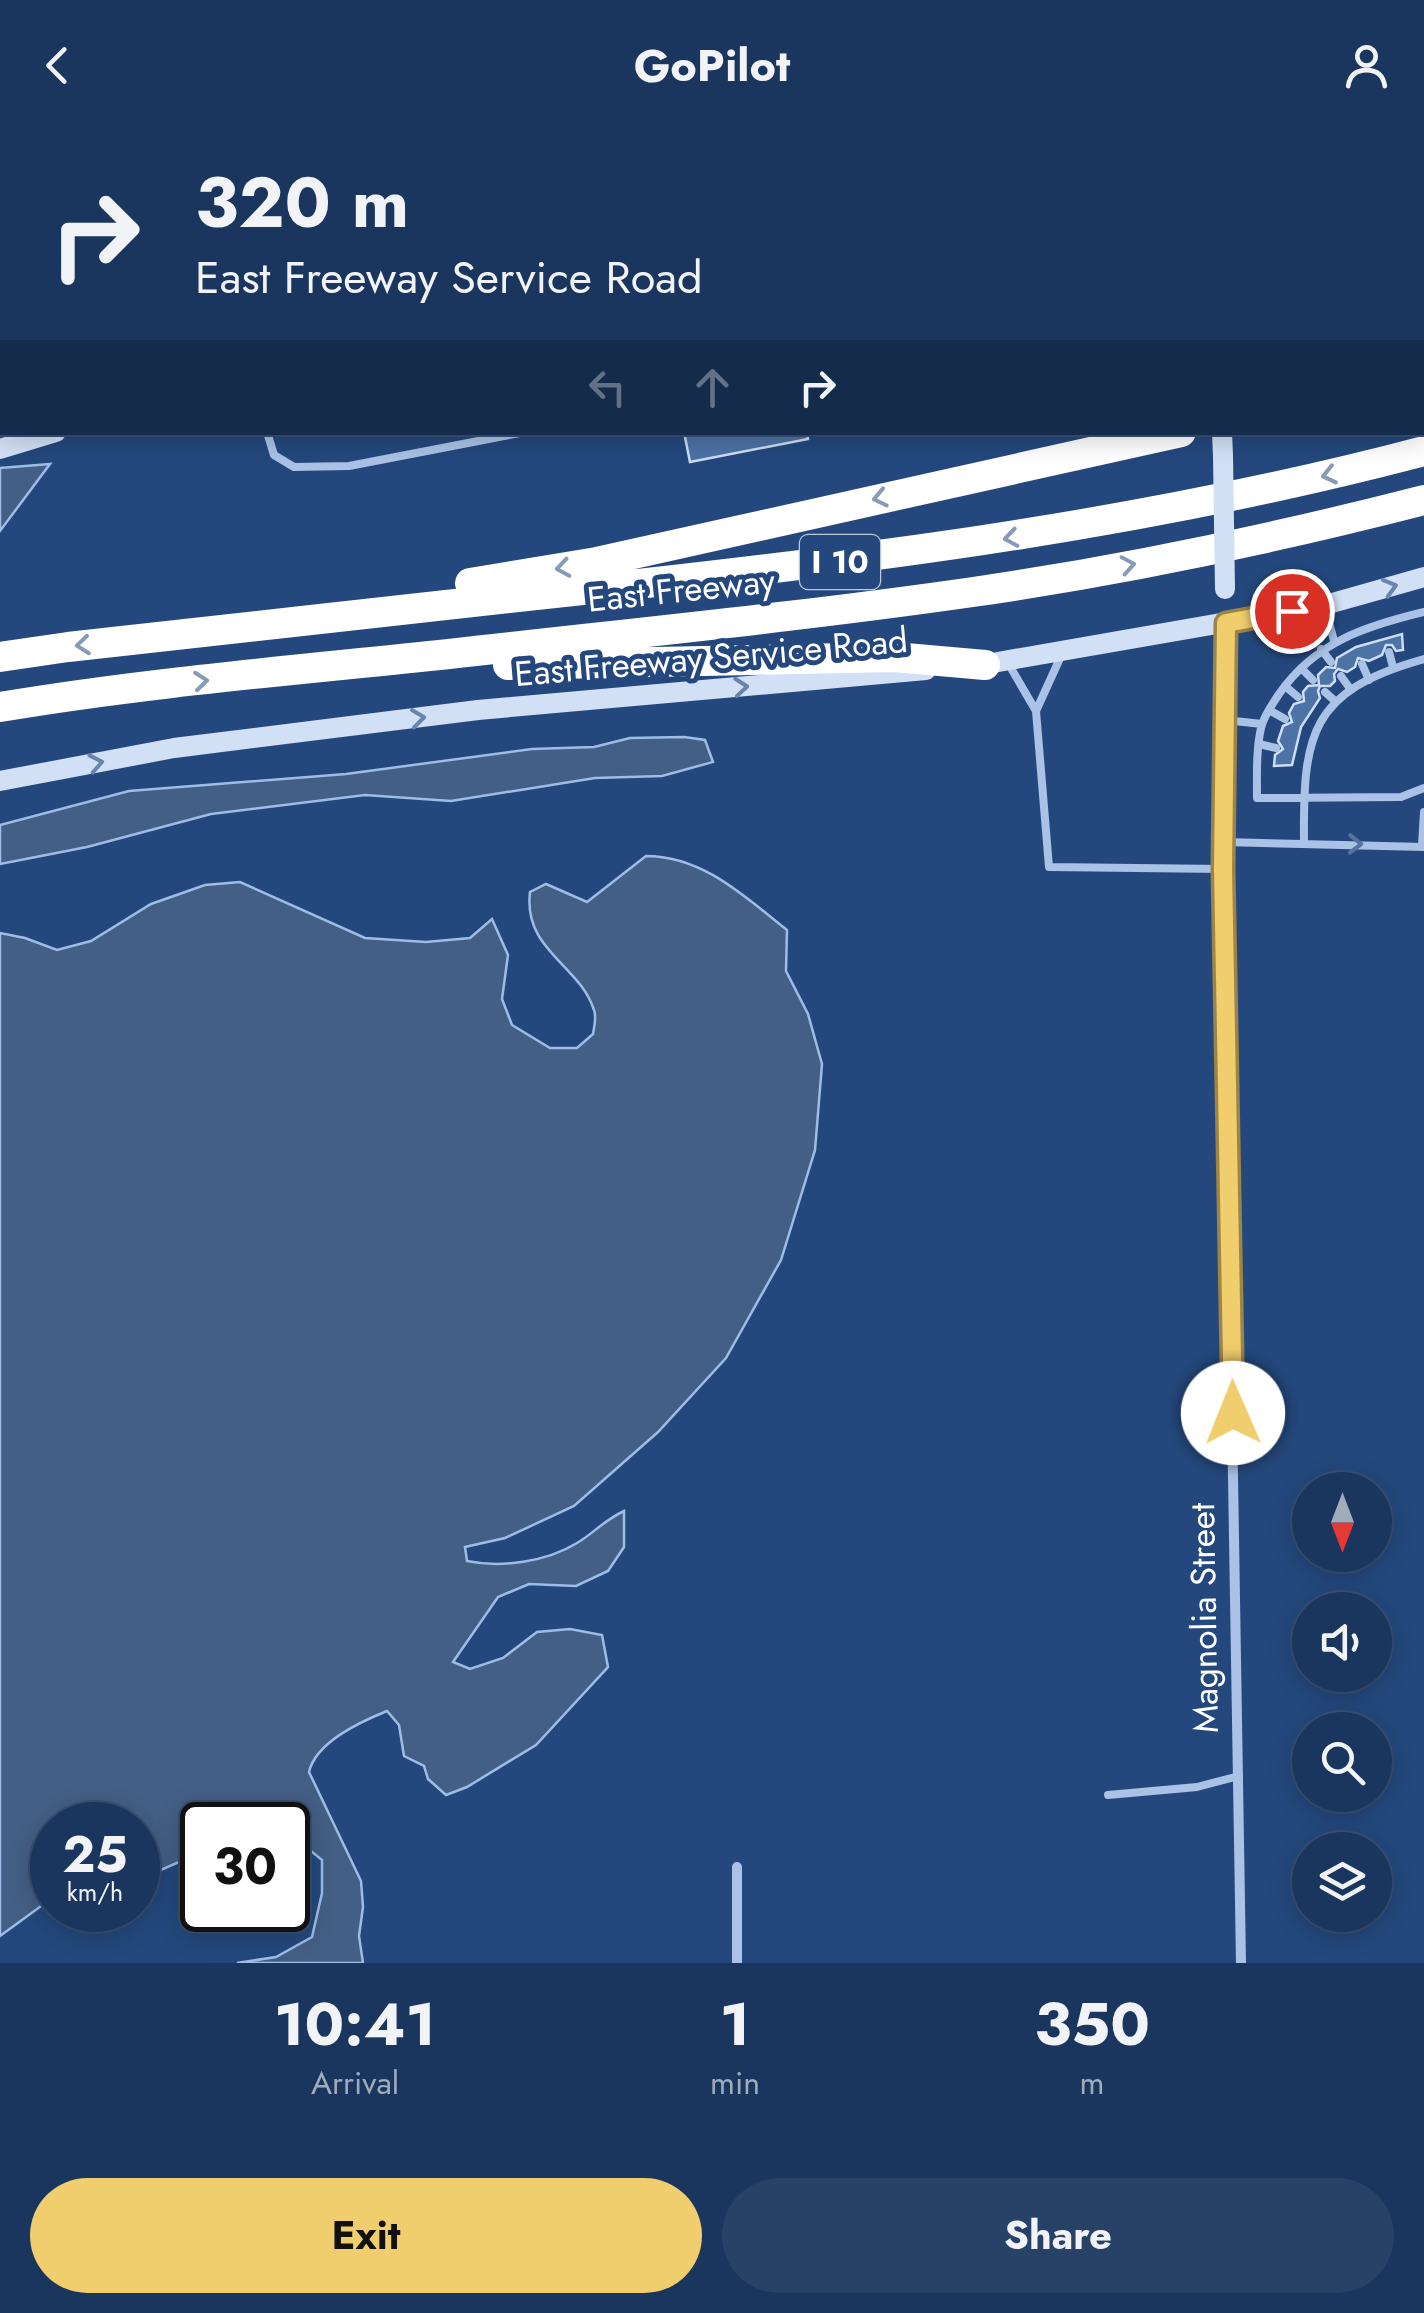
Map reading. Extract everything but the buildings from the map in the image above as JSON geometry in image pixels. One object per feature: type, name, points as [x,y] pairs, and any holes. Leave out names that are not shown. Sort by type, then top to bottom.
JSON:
[{"type":"highway","points":[[250,628],[410,593],[597,562],[1168,435]]},
{"type":"highway","name":"East Freeway","points":[[0,658],[68,647],[962,546],[1198,504],[1424,452]]},
{"type":"highway","name":"East Freeway","points":[[0,708],[120,689],[977,592],[1159,560],[1332,524],[1424,500]]},
{"type":"highway","points":[[275,673],[894,657],[996,663]]},
{"type":"main road","points":[[0,449],[46,435]]},
{"type":"main road","name":"Magnolia Street","points":[[1222,435],[1226,623]]},
{"type":"main road","name":"East Freeway Service Road","points":[[0,781],[174,748],[478,710],[996,663],[1325,605],[1424,577]]},
{"type":"street","name":"Magnolia Street","points":[[1226,623],[1223,869],[1241,1963]]},
{"type":"street","points":[[737,1867],[738,1963]]},
{"type":"lane","points":[[267,435],[274,454],[294,467],[349,466],[509,435]]},
{"type":"lane","points":[[1325,605],[1334,641]]},
{"type":"lane","points":[[1424,612],[1383,622],[1334,641],[1301,668],[1262,724],[1257,798],[1401,797],[1424,788]]},
{"type":"lane","points":[[1383,622],[1386,637]]},
{"type":"lane","points":[[1351,634],[1356,648]]},
{"type":"lane","points":[[1321,649],[1331,662]]},
{"type":"lane","points":[[1063,651],[1036,711],[1049,867],[1223,869]]},
{"type":"lane","points":[[1390,652],[1393,667]]},
{"type":"lane","points":[[1304,843],[1306,755],[1323,716],[1351,690],[1393,667],[1424,658]]},
{"type":"lane","points":[[996,663],[1036,711]]},
{"type":"lane","points":[[1362,664],[1369,680]]},
{"type":"lane","points":[[1301,668],[1313,680]]},
{"type":"lane","points":[[1341,676],[1351,690]]},
{"type":"lane","points":[[1285,686],[1298,697]]},
{"type":"lane","points":[[1325,692],[1336,702]]},
{"type":"lane","points":[[1312,708],[1323,716]]},
{"type":"lane","points":[[1269,710],[1285,719]]},
{"type":"lane","points":[[1224,720],[1262,724]]},
{"type":"lane","points":[[1301,727],[1314,734]]},
{"type":"lane","points":[[1258,744],[1276,748]]},
{"type":"lane","points":[[1293,752],[1306,755]]},
{"type":"lane","points":[[1223,842],[1424,845],[1424,812]]},
{"type":"lane","points":[[1108,1795],[1198,1786],[1239,1776]]},
{"type":"water","points":[[50,464],[0,531],[0,468]]},
{"type":"water","points":[[630,738],[705,740],[713,762],[662,776],[595,778],[451,801],[365,795],[211,814],[87,847],[0,864],[0,825],[129,791],[346,774],[532,749],[594,747]]},
{"type":"water","points":[[646,856],[686,863],[739,892],[787,930],[786,971],[808,1014],[822,1064],[815,1150],[781,1260],[726,1358],[658,1432],[574,1506],[505,1538],[465,1547],[467,1561],[509,1563],[538,1559],[565,1550],[624,1511],[624,1547],[608,1571],[576,1586],[529,1584],[498,1597],[453,1662],[470,1669],[503,1658],[537,1632],[570,1629],[602,1635],[608,1667],[536,1745],[467,1787],[446,1795],[428,1779],[424,1766],[404,1756],[399,1725],[387,1711],[352,1727],[320,1751],[309,1772],[361,1881],[359,1936],[363,1963],[237,1963],[276,1957],[312,1937],[322,1893],[322,1860],[310,1850],[310,1802],[180,1802],[180,1862],[160,1870],[160,1802],[30,1802],[30,1914],[0,1936],[0,933],[57,950],[91,941],[151,904],[205,885],[240,882],[365,938],[426,942],[470,938],[492,919],[508,955],[502,999],[512,1025],[550,1048],[577,1048],[593,1034],[595,1013],[577,980],[543,943],[530,912],[530,892],[546,884],[587,902]]},
{"type":"route","points":[[1233,1413],[1223,869],[1226,623],[1292,611]]}]
